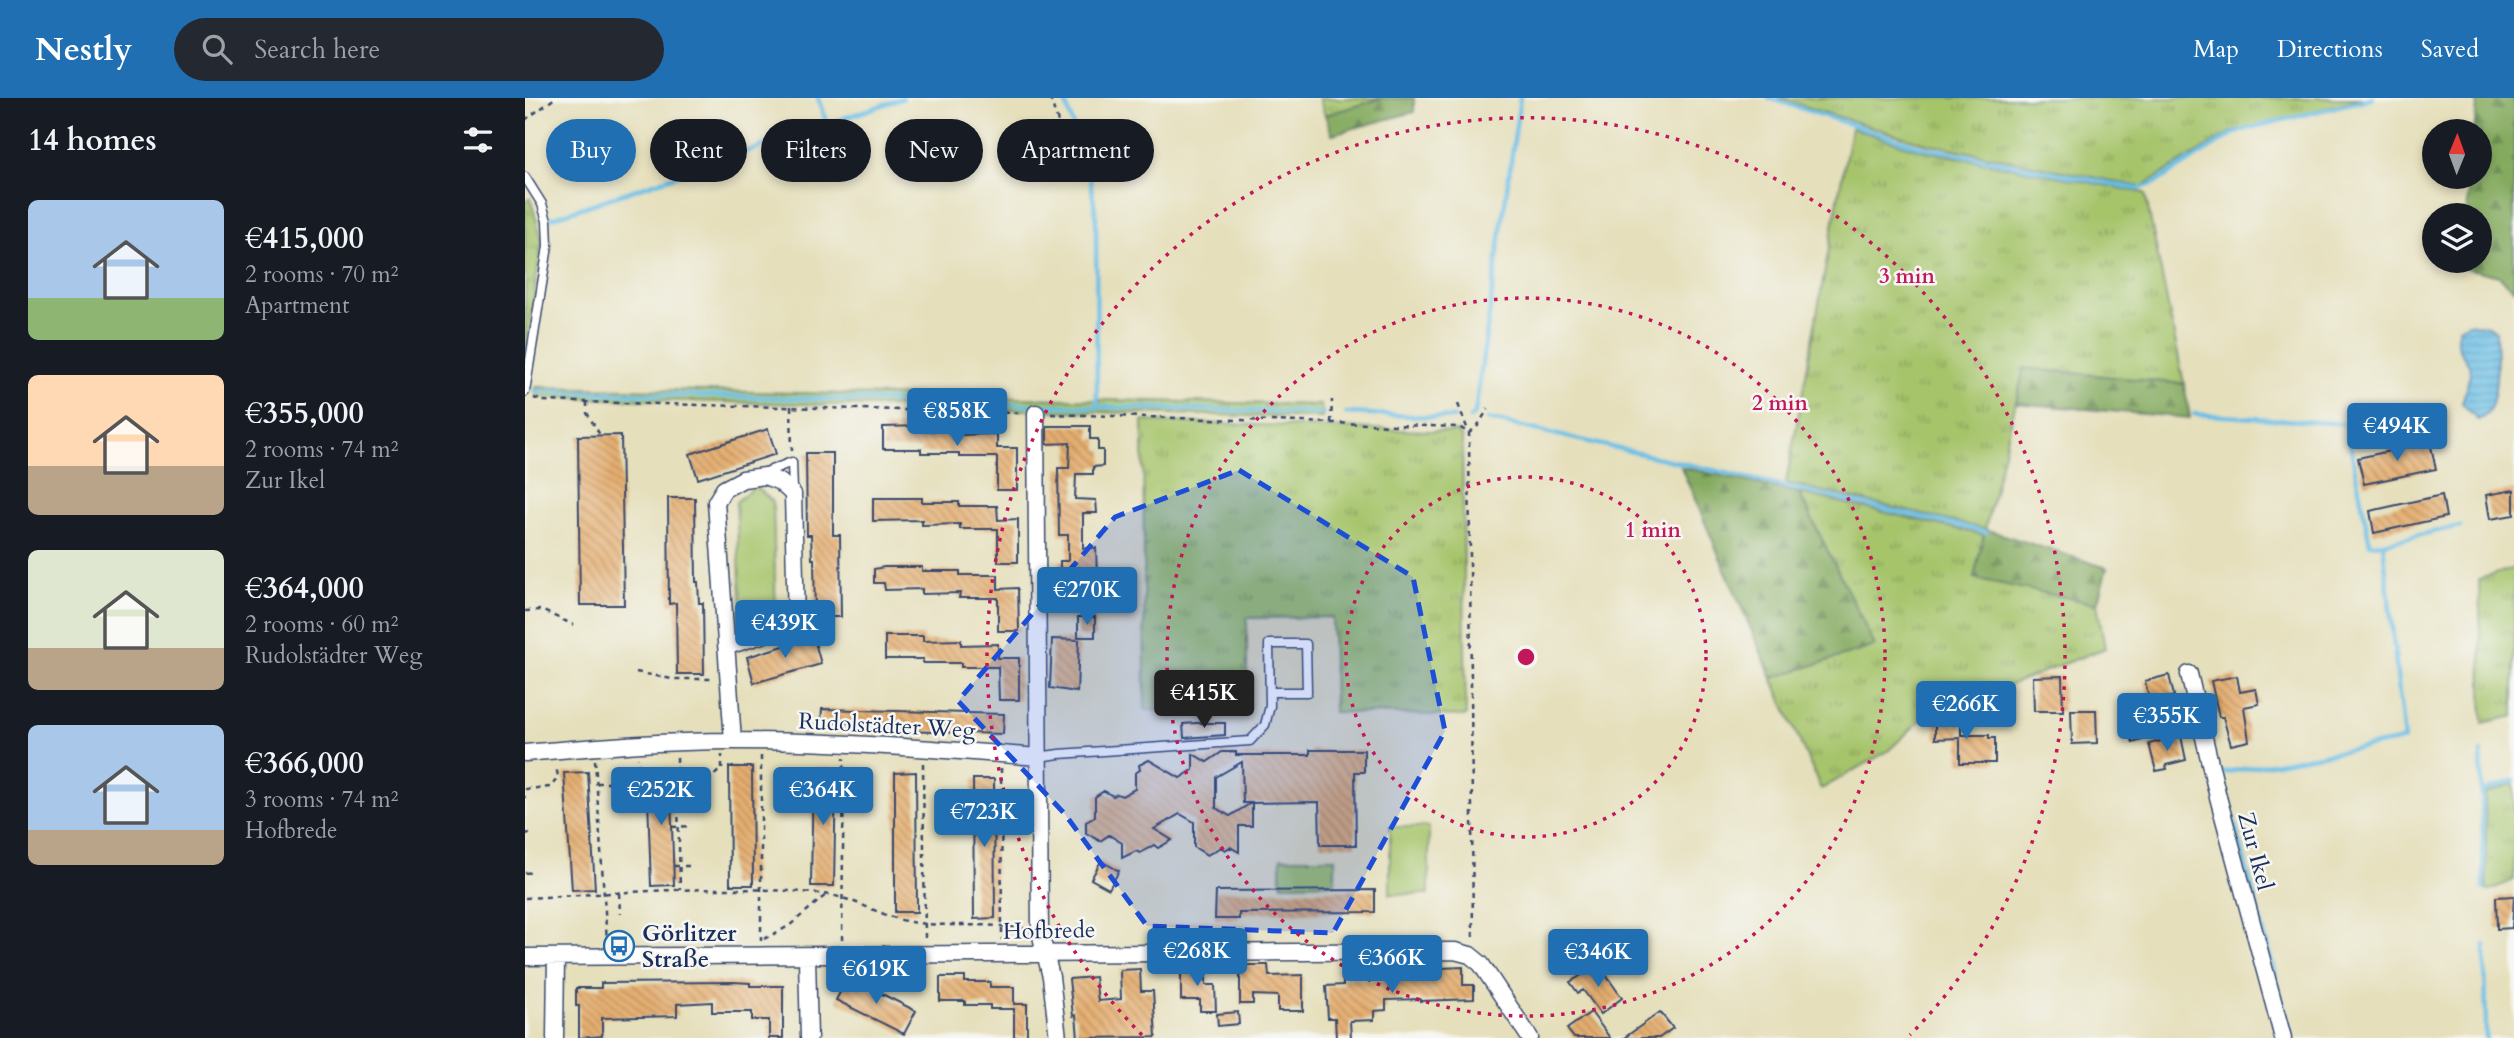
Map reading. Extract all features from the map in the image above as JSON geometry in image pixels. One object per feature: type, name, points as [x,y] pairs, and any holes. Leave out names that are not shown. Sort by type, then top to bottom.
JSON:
[{"type":"street","points":[[1036,413],[1039,932],[1046,953],[1058,1038]]},
{"type":"street","points":[[727,741],[728,646],[716,502],[724,489],[743,479],[765,475],[780,482],[793,494],[796,624],[728,646]]},
{"type":"street","name":"Zur Ikel","points":[[2189,674],[2218,797],[2284,1038]]},
{"type":"street","name":"Rudolstädter Weg","points":[[525,753],[727,741],[844,744],[1038,757]]},
{"type":"street","name":"Hofbrede","points":[[525,957],[608,957],[761,949],[807,957],[1455,951],[1470,956]]},
{"type":"street","points":[[1470,956],[1481,964],[1530,1038]]},
{"type":"street","points":[[555,1038],[556,957]]},
{"type":"street","points":[[807,957],[809,1038]]},
{"type":"lane","points":[[525,177],[542,204],[547,221],[548,246],[525,392]]},
{"type":"lane","points":[[765,475],[792,462],[793,494]]},
{"type":"lane","points":[[1038,757],[1250,741],[1265,724],[1270,706],[1269,644],[1306,644],[1307,692],[1270,692]]},
{"type":"path","points":[[525,120],[555,98]]},
{"type":"path","points":[[1050,98],[1057,119]]},
{"type":"path","points":[[525,392],[543,401],[1331,423],[1459,428],[1469,433]]},
{"type":"path","points":[[1331,423],[1332,400]]},
{"type":"path","points":[[587,402],[587,413],[600,435]]},
{"type":"path","points":[[1458,404],[1469,433],[1473,683],[1473,948],[1470,956]]},
{"type":"path","points":[[791,406],[792,462]]},
{"type":"path","points":[[1469,433],[1477,426],[1487,409]]},
{"type":"path","points":[[525,611],[541,610],[574,625]]},
{"type":"path","points":[[636,672],[672,679],[729,678]]},
{"type":"path","points":[[671,786],[708,781],[722,768],[727,741]]},
{"type":"path","points":[[761,742],[761,949]]},
{"type":"path","points":[[676,743],[680,890]]},
{"type":"path","points":[[842,937],[844,744]]},
{"type":"path","points":[[596,783],[627,783],[639,768],[638,745]]},
{"type":"path","points":[[595,747],[608,957]]},
{"type":"path","points":[[923,749],[925,939]]},
{"type":"path","points":[[525,789],[551,787],[558,777],[555,750]]},
{"type":"path","points":[[1001,754],[1002,938]]},
{"type":"path","points":[[677,785],[691,788]]},
{"type":"path","points":[[672,827],[692,826]]},
{"type":"path","points":[[525,834],[530,833]]},
{"type":"path","points":[[674,866],[692,866]]},
{"type":"path","points":[[525,873],[535,872]]},
{"type":"path","points":[[525,898],[680,890],[762,890],[827,894],[907,921],[942,926],[1002,924],[1039,932]]},
{"type":"path","points":[[619,893],[620,914]]},
{"type":"path","points":[[761,949],[827,894]]},
{"type":"highlighted area","points":[[1239,470],[1413,577],[1445,731],[1333,933],[1147,926],[1064,813],[958,701],[1115,517]]},
{"type":"green space","points":[[1319,98],[1383,98],[1325,115]]},
{"type":"green space","points":[[1383,98],[1414,98],[1414,112],[1332,134],[1325,115]]},
{"type":"green space","points":[[1778,98],[2362,98],[2230,133],[2141,187],[1920,142]]},
{"type":"green space","points":[[2478,98],[2514,98],[2514,290],[2499,276],[2487,273],[2492,273],[2492,203],[2467,203],[2469,189],[2492,189],[2492,119],[2475,119]]},
{"type":"green space","points":[[1851,128],[1920,150],[2145,193],[2184,384],[2024,369],[1985,529],[1786,483]]},
{"type":"green space","points":[[530,198],[542,239],[525,358],[525,202]]},
{"type":"green space","points":[[2024,368],[2184,384],[2190,418],[2016,403]]},
{"type":"green space","points":[[536,387],[1321,405],[1322,418],[536,397]]},
{"type":"green space","points":[[1143,421],[1457,432],[1462,438],[1466,716],[1334,712],[1332,617],[1247,618],[1247,713],[1145,710]]},
{"type":"green space","points":[[1681,467],[1799,493],[1875,646],[1772,678]]},
{"type":"green space","points":[[755,486],[773,502],[776,620],[742,621],[736,502]]},
{"type":"green space","points":[[1799,493],[1984,535],[1974,578],[2097,604],[2105,648],[1922,719],[1888,751],[1821,789],[1772,678],[1875,646]]},
{"type":"green space","points":[[1985,529],[2107,568],[2097,604],[1974,578]]},
{"type":"green space","points":[[2514,568],[2514,716],[2483,723],[2479,579]]},
{"type":"green space","points":[[2514,783],[2514,880],[2487,891],[2485,794]]},
{"type":"green space","points":[[1390,827],[1429,827],[1429,894],[1390,894]]},
{"type":"green space","points":[[1281,858],[1335,858],[1335,883],[1281,884]]},
{"type":"water","points":[[2468,323],[2489,326],[2496,331],[2494,397],[2487,414],[2478,420],[2462,403],[2470,374],[2469,364],[2458,348],[2457,339],[2459,328]]},
{"type":"building","points":[[921,426],[921,431],[959,430],[959,435],[997,434],[997,448],[1017,448],[1017,490],[997,490],[997,457],[921,453],[921,449],[883,449],[883,427]]},
{"type":"building","points":[[1047,426],[1090,426],[1090,439],[1098,439],[1098,450],[1103,450],[1103,466],[1093,467],[1093,474],[1076,474],[1075,499],[1096,500],[1097,513],[1083,513],[1083,548],[1096,548],[1097,576],[1079,576],[1079,600],[1060,600],[1060,561],[1068,561],[1068,535],[1059,535],[1058,468],[1069,468],[1070,443],[1047,444]]},
{"type":"building","points":[[768,429],[776,454],[698,479],[690,454]]},
{"type":"building","points":[[621,435],[624,605],[580,605],[578,436]]},
{"type":"building","points":[[2430,442],[2436,469],[2364,484],[2358,458]]},
{"type":"building","points":[[806,453],[833,453],[833,535],[840,535],[841,617],[815,617],[814,559],[811,535],[807,535]]},
{"type":"building","points":[[2514,490],[2514,515],[2490,519],[2486,495]]},
{"type":"building","points":[[2442,495],[2446,517],[2374,533],[2370,511]]},
{"type":"building","points":[[668,498],[695,498],[696,582],[699,603],[703,603],[704,674],[677,674],[676,603],[669,604]]},
{"type":"building","points":[[873,498],[922,498],[922,502],[959,502],[959,506],[997,506],[998,520],[1018,519],[1018,562],[998,562],[998,529],[960,529],[960,524],[922,525],[922,520],[873,521]]},
{"type":"building","points":[[884,567],[960,571],[960,575],[998,575],[998,589],[1018,588],[1019,631],[998,631],[998,598],[959,598],[960,593],[922,594],[922,589],[885,590],[884,583],[874,583],[874,569]]},
{"type":"building","points":[[1078,617],[1095,617],[1095,637],[1078,637]]},
{"type":"building","points":[[813,635],[821,664],[754,683],[747,657]]},
{"type":"building","points":[[885,636],[923,636],[923,641],[961,640],[961,645],[998,644],[998,658],[1019,658],[1019,700],[999,700],[998,667],[923,663],[923,659],[885,659]]},
{"type":"building","points":[[1052,639],[1079,640],[1077,692],[1050,688]]},
{"type":"building","points":[[2169,675],[2174,696],[2150,702],[2145,681]]},
{"type":"building","points":[[2062,676],[2063,711],[2034,711],[2033,677]]},
{"type":"building","points":[[2237,676],[2240,692],[2256,689],[2259,704],[2244,707],[2249,741],[2231,745],[2223,717],[2219,717],[2211,681]]},
{"type":"building","points":[[822,709],[1004,714],[1003,734],[899,731],[899,725],[821,722]]},
{"type":"building","points":[[2071,710],[2096,710],[2097,743],[2072,744]]},
{"type":"building","points":[[1961,716],[1961,735],[1989,735],[1989,738],[1995,738],[1995,763],[1960,763],[1960,738],[1935,739],[1935,717]]},
{"type":"building","points":[[1225,723],[1225,735],[1184,738],[1183,724]]},
{"type":"building","points":[[2143,724],[2148,738],[2133,743],[2129,729]]},
{"type":"building","points":[[2181,736],[2186,760],[2166,765],[2167,769],[2156,771],[2149,744]]},
{"type":"building","points":[[1310,750],[1364,750],[1364,772],[1355,772],[1356,845],[1320,845],[1319,802],[1252,803],[1252,826],[1239,826],[1239,852],[1230,847],[1225,850],[1221,847],[1207,855],[1194,847],[1194,822],[1180,814],[1154,829],[1172,840],[1158,848],[1154,845],[1140,853],[1136,851],[1122,858],[1122,843],[1109,835],[1100,841],[1086,833],[1086,822],[1095,817],[1095,797],[1104,791],[1113,796],[1122,796],[1135,789],[1135,773],[1140,770],[1139,765],[1149,760],[1180,778],[1193,770],[1193,754],[1207,762],[1222,752],[1236,752],[1236,755],[1310,755]],"holes":[[[1242,762],[1243,803],[1251,803],[1230,816],[1216,808],[1216,777]]]},
{"type":"building","points":[[729,767],[752,767],[753,885],[730,885]]},
{"type":"building","points":[[670,768],[674,885],[651,886],[647,769]]},
{"type":"building","points":[[813,768],[836,769],[834,886],[811,886]]},
{"type":"building","points":[[588,772],[595,889],[572,890],[564,773]]},
{"type":"building","points":[[916,772],[917,912],[895,912],[895,773]]},
{"type":"building","points":[[973,779],[994,779],[995,918],[974,919]]},
{"type":"building","points":[[1101,861],[1119,871],[1109,889],[1091,879]]},
{"type":"building","points":[[1375,890],[1375,912],[1239,913],[1239,919],[1215,919],[1216,891]]},
{"type":"building","points":[[2514,896],[2512,928],[2497,929],[2496,897]]},
{"type":"building","points":[[1181,965],[1201,965],[1201,978],[1206,978],[1206,985],[1215,985],[1216,1011],[1200,1011],[1200,1000],[1181,1000]]},
{"type":"building","points":[[1240,965],[1268,965],[1269,976],[1303,975],[1303,1011],[1278,1011],[1278,996],[1253,995],[1253,1004],[1240,1004]]},
{"type":"building","points":[[1599,965],[1622,998],[1601,1014],[1583,990],[1578,993],[1570,982]]},
{"type":"building","points":[[1463,967],[1463,985],[1474,985],[1474,999],[1386,1000],[1386,1010],[1374,1011],[1374,1020],[1350,1021],[1351,1038],[1336,1038],[1335,1018],[1328,1018],[1326,986],[1343,985],[1343,979],[1360,978],[1360,981],[1419,978],[1419,969]]},
{"type":"building","points":[[1140,969],[1141,991],[1153,991],[1156,1037],[1078,1038],[1069,979],[1095,977],[1098,1001],[1121,999],[1120,970]]},
{"type":"building","points":[[848,977],[916,1011],[904,1034],[836,1000]]},
{"type":"building","points":[[940,977],[965,977],[965,982],[990,982],[990,987],[1014,987],[1014,1004],[1027,1004],[1027,1037],[1014,1037],[1014,1009],[965,1005],[965,1001],[940,1001]]},
{"type":"building","points":[[601,983],[750,983],[750,986],[783,986],[783,1038],[769,1038],[769,1020],[752,1020],[752,1012],[712,1012],[712,1002],[677,1004],[677,1016],[602,1018],[602,1036],[579,1038],[576,988],[601,988]]},
{"type":"building","points":[[1238,1012],[1239,1024],[1218,1026],[1217,1014]]},
{"type":"building","points":[[1591,1012],[1610,1038],[1574,1038],[1567,1029]]},
{"type":"building","points":[[1660,1012],[1673,1028],[1659,1038],[1624,1038]]},
{"type":"waterway","points":[[818,98],[825,119]]},
{"type":"waterway","points":[[552,218],[903,98]]},
{"type":"waterway","points":[[1064,98],[1089,172],[1096,216],[1097,407]]},
{"type":"waterway","points":[[1470,418],[1475,413],[1520,98]]},
{"type":"waterway","points":[[1769,98],[1918,146],[2138,189],[2155,183],[2231,135],[2372,98]]},
{"type":"waterway","points":[[534,391],[1323,413]]},
{"type":"waterway","points":[[1346,413],[1454,418]]},
{"type":"waterway","points":[[2194,414],[2346,424],[2370,544],[2383,543]]},
{"type":"waterway","points":[[1488,419],[1986,532]]},
{"type":"waterway","points":[[2292,1038],[2221,773],[2404,740],[2383,543],[2460,526]]},
{"type":"waterway","points":[[2481,752],[2484,889]]},
{"type":"waterway","points":[[2481,792],[2514,780]]},
{"type":"waterway","points":[[2485,945],[2486,1038]]},
{"type":"place","name":"Görlitzer Straße","points":[[619,946]]}]
